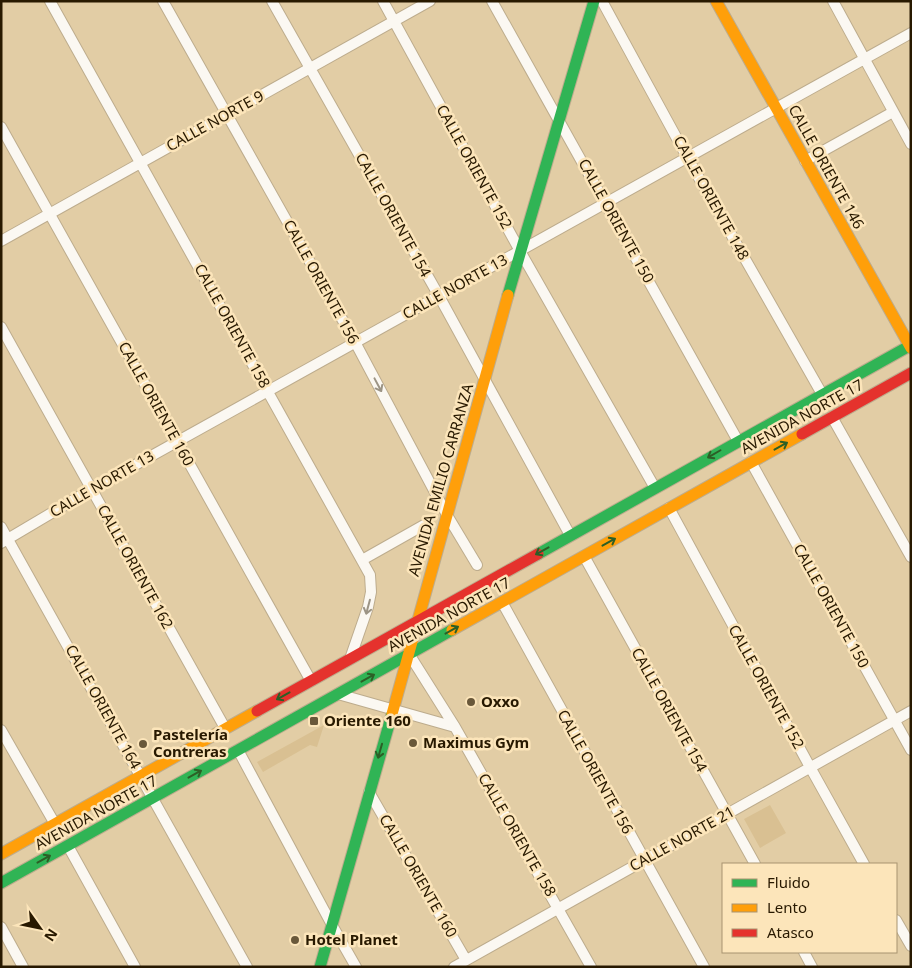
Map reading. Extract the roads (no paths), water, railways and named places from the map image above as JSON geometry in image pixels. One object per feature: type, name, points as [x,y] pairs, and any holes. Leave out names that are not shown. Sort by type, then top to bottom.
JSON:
[{"type":"main road","name":"AVENIDA EMILIO CARRANZA","points":[[320,967],[409,654],[520,251],[594,1]]},
{"type":"main road","name":"CALLE ORIENTE 146","points":[[716,1],[910,346]]},
{"type":"main road","name":"AVENIDA NORTE 17","points":[[1,854],[738,440],[910,346]]},
{"type":"main road","name":"AVENIDA NORTE 17","points":[[1,883],[911,373]]},
{"type":"street","name":"CALLE ORIENTE 158","points":[[50,1],[370,575],[372,592],[350,659]]},
{"type":"street","name":"CALLE ORIENTE 156","points":[[164,1],[355,342],[447,515],[476,565]]},
{"type":"street","name":"CALLE ORIENTE 154","points":[[272,1],[570,535]]},
{"type":"street","name":"CALLE ORIENTE 152","points":[[383,1],[520,251],[655,488]]},
{"type":"street","name":"CALLE NORTE 9","points":[[1,241],[430,1]]},
{"type":"street","name":"CALLE ORIENTE 150","points":[[492,1],[738,440]]},
{"type":"street","name":"CALLE ORIENTE 148","points":[[602,1],[687,157],[822,394]]},
{"type":"street","points":[[833,1],[911,144]]},
{"type":"street","name":"CALLE NORTE 13","points":[[5,541],[92,489],[911,33]]},
{"type":"street","points":[[805,161],[893,112]]},
{"type":"street","name":"CALLE ORIENTE 160","points":[[1,127],[311,681]]},
{"type":"street","name":"CALLE ORIENTE 162","points":[[1,327],[225,728]]},
{"type":"street","points":[[832,417],[911,557]]},
{"type":"street","name":"CALLE ORIENTE 150","points":[[751,462],[911,750]]},
{"type":"street","name":"CALLE ORIENTE 152","points":[[669,508],[863,863]]},
{"type":"street","points":[[362,560],[424,525]]},
{"type":"street","name":"CALLE ORIENTE 164","points":[[1,527],[5,541],[141,776],[247,967]]},
{"type":"street","name":"CALLE ORIENTE 154","points":[[584,556],[754,863]]},
{"type":"street","name":"CALLE ORIENTE 156","points":[[502,602],[704,967]]},
{"type":"street","name":"CALLE ORIENTE 158","points":[[409,654],[455,727],[591,967]]},
{"type":"street","points":[[338,694],[455,727]]},
{"type":"street","name":"CALLE NORTE 21","points":[[454,967],[911,711]]},
{"type":"street","points":[[1,730],[55,824]]},
{"type":"street","points":[[238,750],[356,967]]},
{"type":"street","name":"CALLE ORIENTE 160","points":[[369,792],[466,960]]},
{"type":"street","points":[[68,846],[135,967]]},
{"type":"street","points":[[897,922],[911,946]]},
{"type":"street","points":[[1,927],[23,967]]},
{"type":"street","points":[[805,953],[812,967]]},
{"type":"place","name":"Oxxo","points":[[471,702]]},
{"type":"place","name":"Oriente 160","points":[[314,721]]},
{"type":"place","name":"Maximus Gym","points":[[413,743]]},
{"type":"place","name":"Pastelería Contreras","points":[[143,744]]},
{"type":"place","name":"Hotel Planet","points":[[295,940]]}]
